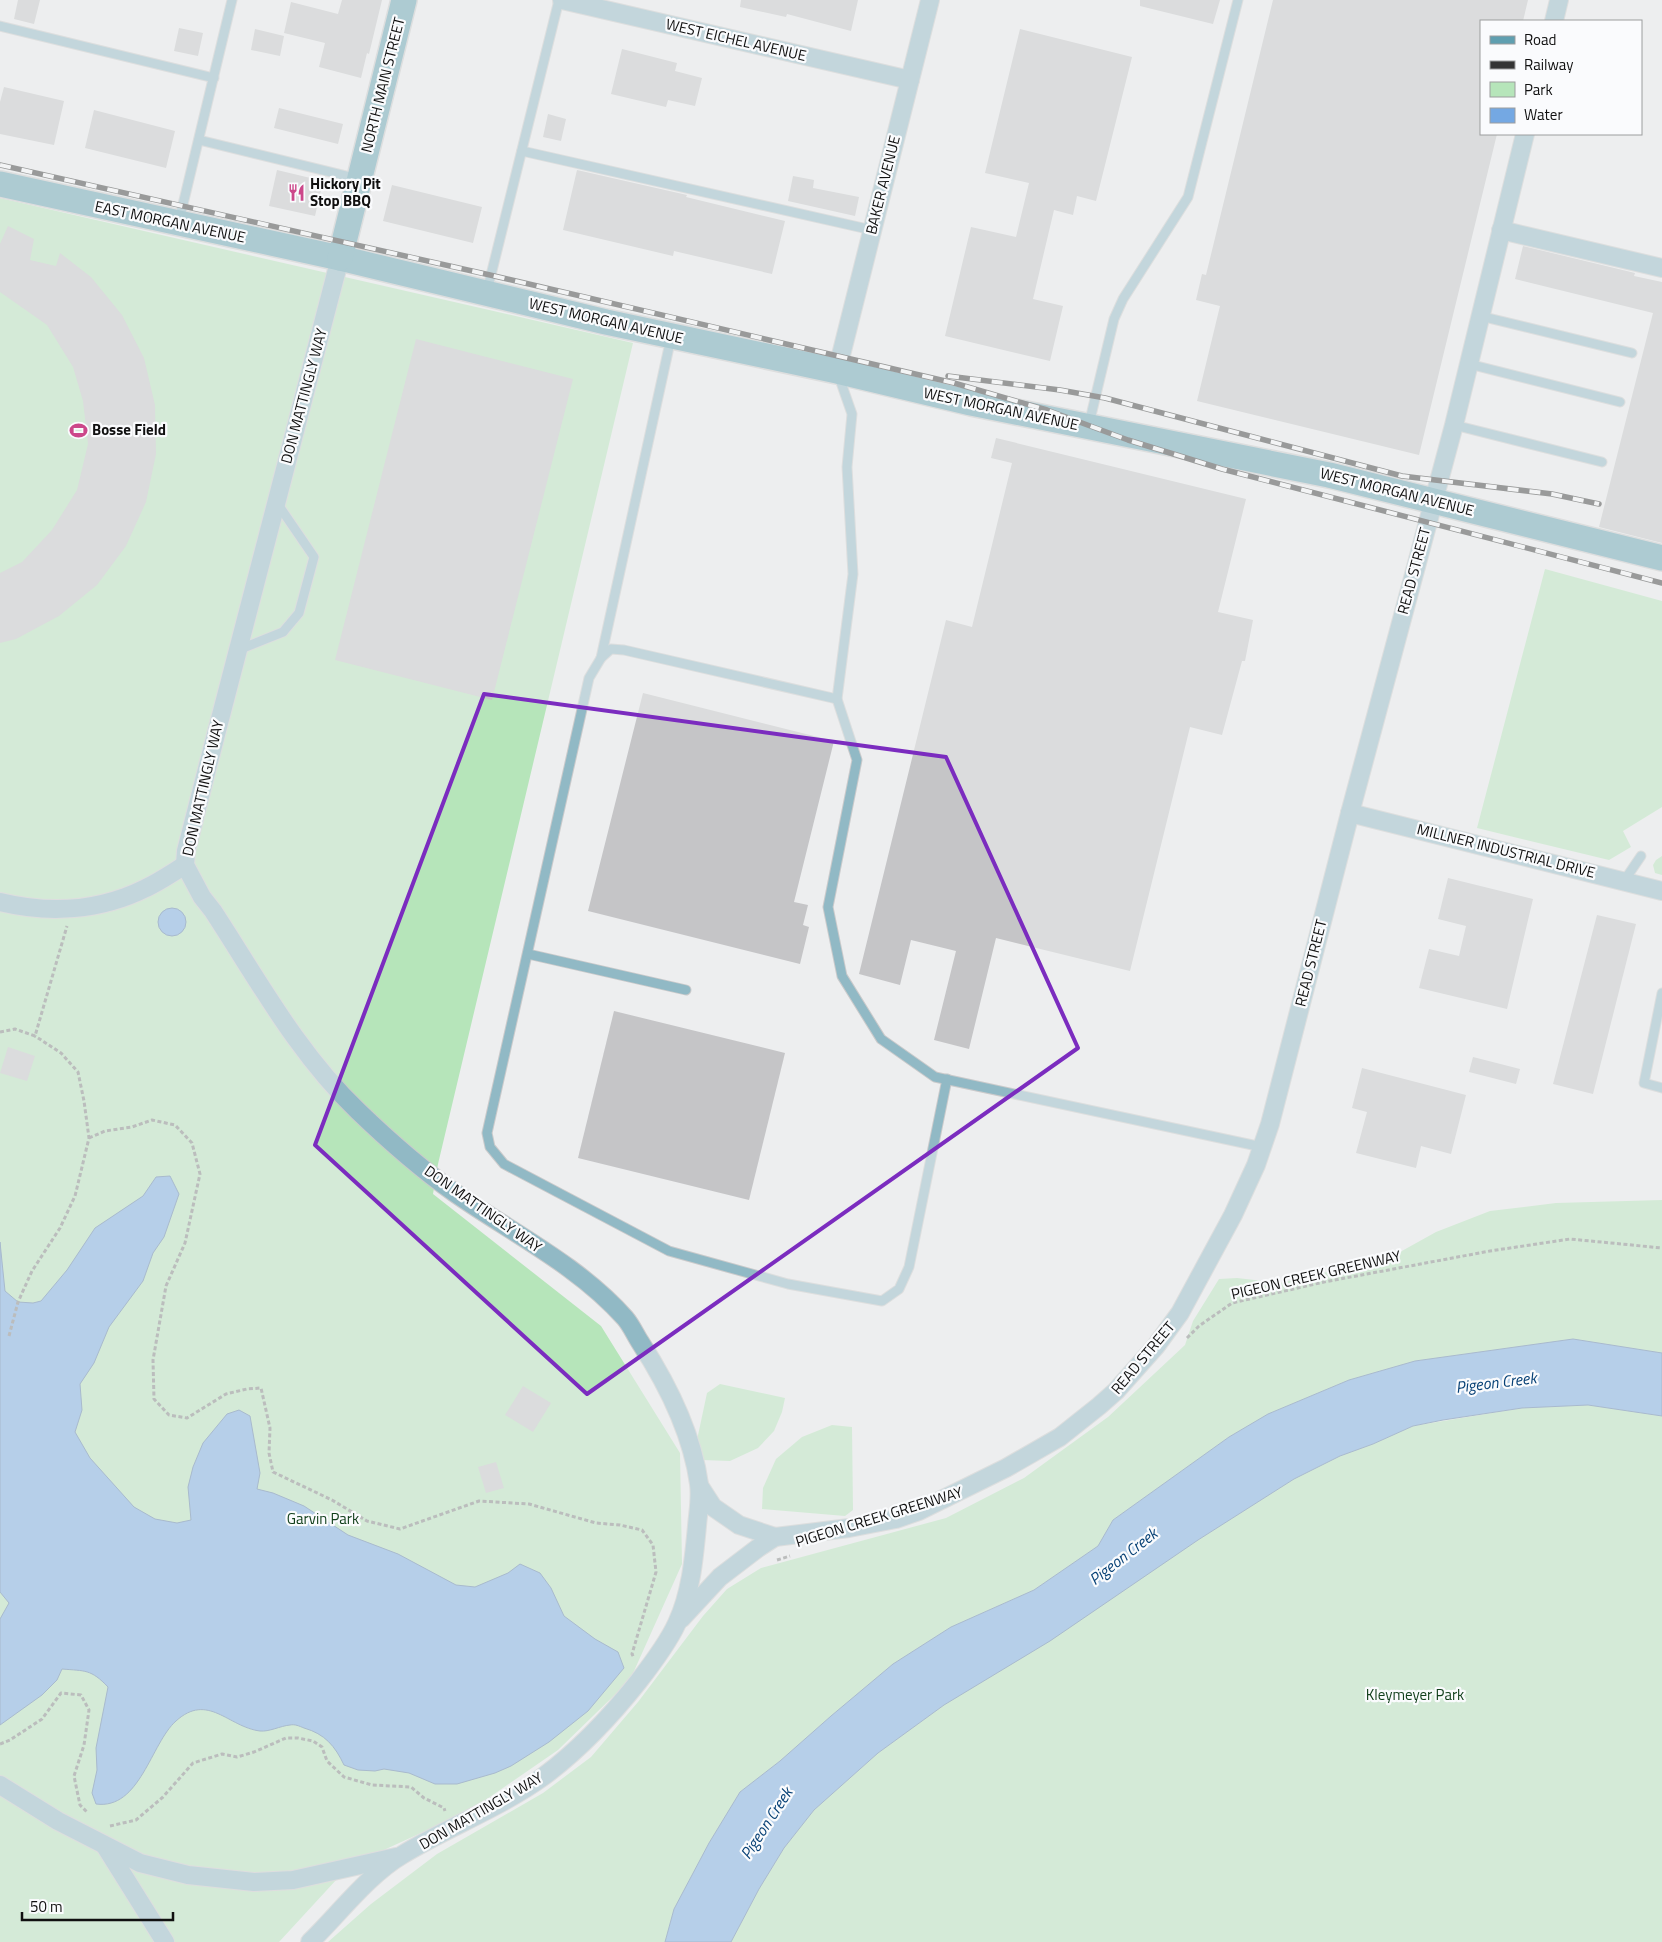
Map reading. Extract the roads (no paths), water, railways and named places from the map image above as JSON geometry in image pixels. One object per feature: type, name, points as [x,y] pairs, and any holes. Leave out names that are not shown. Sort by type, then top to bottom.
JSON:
[{"type":"street","name":"NORTH MAIN STREET","points":[[340,258],[404,0]]},
{"type":"street","name":"WEST EICHEL AVENUE","points":[[561,0],[910,80]]},
{"type":"street","name":"BAKER AVENUE","points":[[837,371],[930,0]]},
{"type":"street","points":[[1554,20],[1559,0]]},
{"type":"street","name":"READ STREET","points":[[677,1622],[720,1577],[758,1548],[775,1538],[849,1528],[896,1519],[919,1511],[1006,1468],[1060,1437],[1116,1391],[1156,1346],[1180,1313],[1233,1215],[1270,1124],[1350,813],[1454,424],[1524,135]]},
{"type":"street","name":"EAST MORGAN AVENUE","points":[[0,184],[340,258]]},
{"type":"street","points":[[1501,230],[1662,268]]},
{"type":"street","name":"WEST MORGAN AVENUE","points":[[340,258],[672,336],[837,371],[971,404],[1329,475],[1662,558]]},
{"type":"street","name":"DON MATTINGLY WAY","points":[[310,1942],[355,1894],[399,1857],[482,1814],[549,1772],[590,1735],[643,1674],[677,1622],[689,1585],[695,1553],[700,1487],[681,1418],[669,1390],[626,1320],[565,1266],[432,1176],[356,1110],[295,1038],[202,897],[185,865],[186,851],[340,258]]},
{"type":"street","name":"MILLNER INDUSTRIAL DRIVE","points":[[1350,813],[1662,891]]},
{"type":"street","points":[[0,902],[21,907],[50,909],[82,908],[114,900],[145,889],[185,865]]},
{"type":"street","name":"READ STREET","points":[[700,1487],[713,1507],[739,1525],[775,1538]]},
{"type":"street","points":[[0,1785],[105,1846],[140,1863],[163,1870],[254,1882],[293,1880],[399,1857]]},
{"type":"street","points":[[105,1846],[165,1942]]},
{"type":"lane","points":[[178,224],[232,0]]},
{"type":"lane","points":[[486,293],[561,0]]},
{"type":"lane","points":[[1088,428],[1114,319],[1123,299],[1188,197],[1238,0]]},
{"type":"lane","points":[[0,26],[214,78]]},
{"type":"lane","points":[[199,140],[359,179]]},
{"type":"lane","points":[[522,150],[872,230]]},
{"type":"lane","points":[[1480,316],[1632,353]]},
{"type":"lane","points":[[672,336],[601,658],[589,678],[487,1133],[490,1147],[504,1164],[669,1251],[788,1284],[882,1301],[899,1289],[909,1267],[947,1079]]},
{"type":"lane","points":[[1469,364],[1620,402]]},
{"type":"lane","points":[[837,371],[852,414],[847,467],[853,574],[837,699],[857,760],[828,907],[842,976],[881,1039],[935,1077],[1262,1147]]},
{"type":"lane","points":[[1454,424],[1602,462]]},
{"type":"lane","points":[[238,650],[284,632],[299,613],[314,557],[276,502]]},
{"type":"lane","points":[[601,658],[611,650],[624,650],[837,699]]},
{"type":"lane","points":[[1624,881],[1641,856]]},
{"type":"lane","points":[[528,954],[686,990]]},
{"type":"lane","points":[[1662,993],[1644,1083],[1662,1088]]},
{"type":"water","points":[[172,908],[182,912],[186,922],[182,932],[172,936],[162,932],[158,922],[162,912]]},
{"type":"water","points":[[170,1176],[179,1194],[164,1237],[153,1253],[143,1281],[109,1327],[94,1363],[80,1384],[82,1410],[75,1432],[90,1458],[134,1507],[155,1519],[177,1523],[191,1520],[188,1487],[193,1467],[203,1443],[227,1414],[239,1410],[250,1416],[260,1473],[257,1489],[273,1493],[304,1506],[348,1535],[398,1554],[456,1585],[475,1587],[508,1573],[520,1564],[540,1573],[551,1588],[564,1616],[595,1639],[618,1652],[624,1668],[588,1711],[549,1742],[511,1766],[495,1773],[457,1784],[435,1784],[409,1773],[384,1769],[375,1771],[358,1770],[344,1765],[337,1752],[324,1737],[297,1725],[260,1731],[238,1724],[208,1710],[198,1710],[187,1713],[167,1731],[143,1773],[124,1797],[111,1803],[96,1804],[92,1793],[97,1770],[96,1748],[108,1687],[102,1681],[87,1672],[62,1669],[57,1680],[42,1695],[0,1725],[0,1619],[9,1603],[0,1592],[0,1242],[5,1291],[18,1302],[33,1303],[41,1301],[67,1270],[95,1228],[143,1196],[156,1177]]},
{"type":"water","name":"Pigeon Creek","points":[[1573,1339],[1662,1353],[1662,1416],[1588,1405],[1522,1408],[1443,1420],[1413,1426],[1340,1456],[1294,1479],[1198,1540],[1050,1641],[944,1705],[878,1753],[814,1810],[784,1848],[759,1889],[731,1942],[665,1942],[674,1909],[709,1843],[740,1792],[780,1761],[893,1664],[951,1627],[1034,1590],[1098,1546],[1113,1520],[1229,1437],[1268,1414],[1349,1380],[1415,1361]]},
{"type":"railway","points":[[0,165],[490,275],[954,383],[1047,410],[1128,440],[1222,469],[1662,583]]},
{"type":"railway","points":[[948,376],[1060,390],[1105,398],[1402,476],[1552,494],[1599,504]]},
{"type":"place","name":"Hickory Pit Stop BBQ","points":[[296,193]]},
{"type":"place","name":"Bosse Field","points":[[78,430]]},
{"type":"park label","name":"Garvin Park","points":[[323,1519]]},
{"type":"park label","name":"Kleymeyer Park","points":[[1415,1695]]}]
